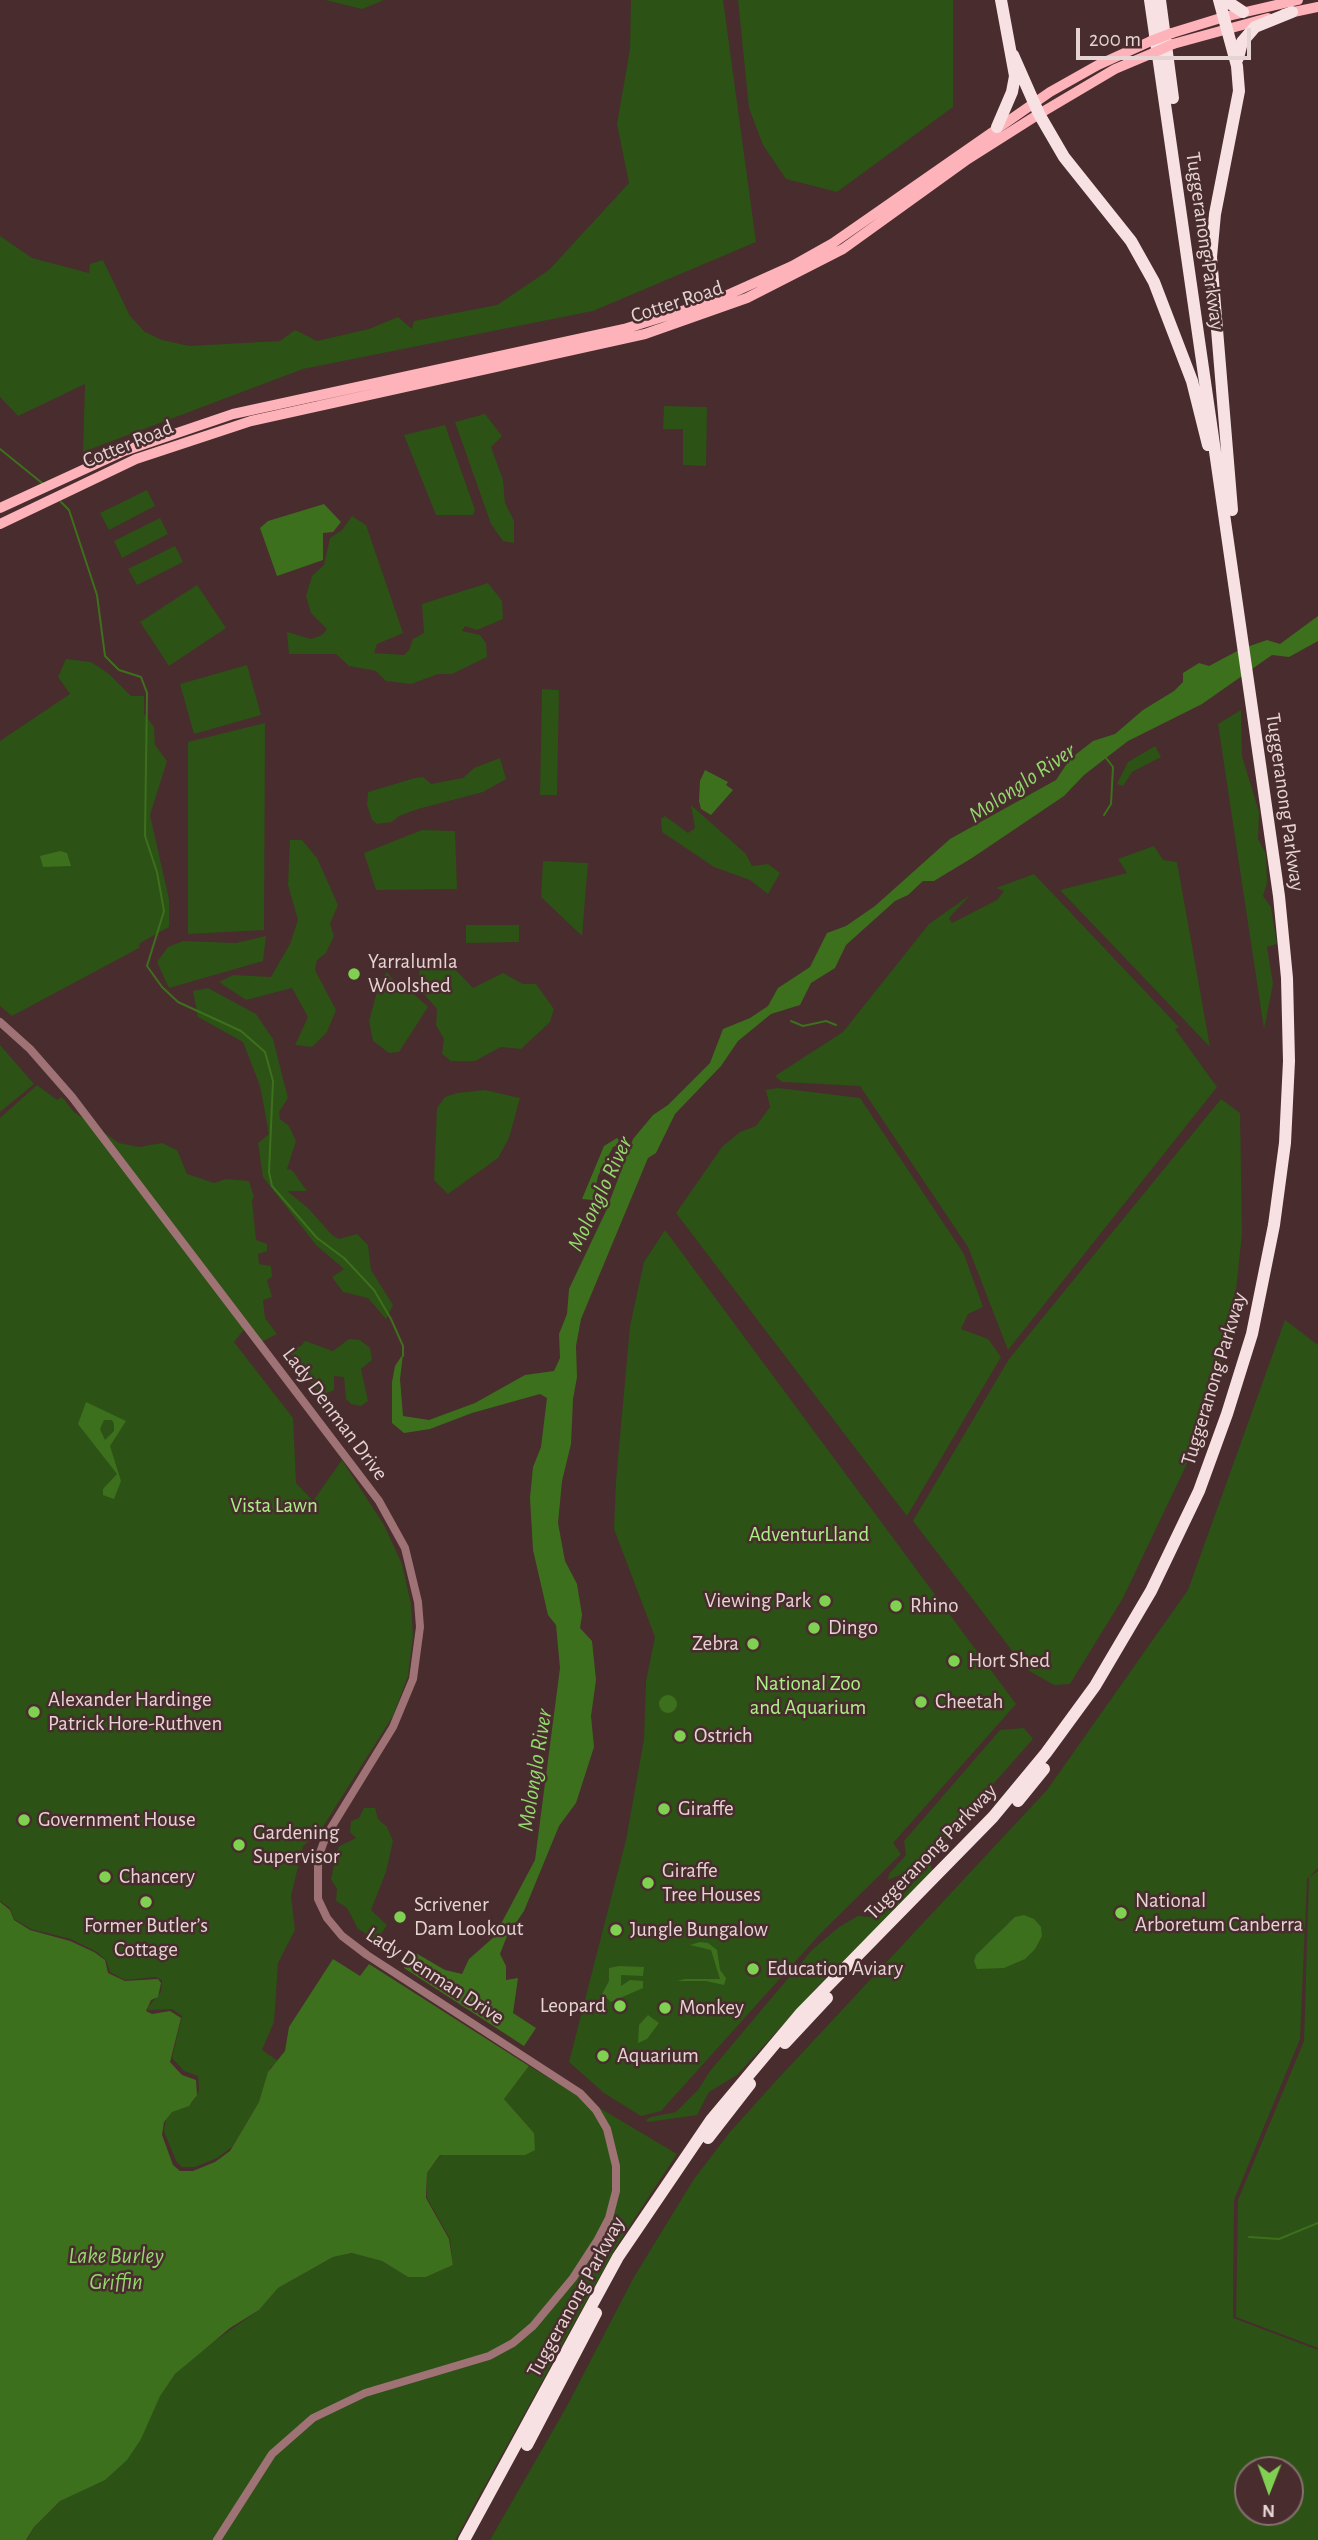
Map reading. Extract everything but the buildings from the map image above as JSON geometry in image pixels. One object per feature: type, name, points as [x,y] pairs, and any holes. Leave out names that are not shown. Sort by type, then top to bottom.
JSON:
[{"type":"highway","points":[[997,127],[1015,84],[1013,55],[1001,0]]},
{"type":"highway","name":"Tuggeranong Parkway","points":[[473,2540],[610,2288],[681,2175],[754,2079],[789,2039],[975,1848],[1045,1768],[1136,1635],[1196,1516],[1226,1443],[1258,1341],[1276,1263],[1291,1158],[1297,1078],[1296,998],[1290,918],[1224,507],[1150,0]]},
{"type":"highway","name":"Tuggeranong Parkway","points":[[1160,0],[1234,535],[1237,578]]},
{"type":"highway","points":[[1219,0],[1237,66],[1238,106],[1215,214],[1210,272],[1234,535]]},
{"type":"highway","points":[[1225,0],[1243,12]]},
{"type":"highway","points":[[1237,66],[1242,42],[1249,33],[1262,23],[1292,12]]},
{"type":"highway","points":[[1013,55],[1036,108],[1064,157],[1131,241],[1154,282],[1192,381],[1224,507]]},
{"type":"highway","name":"Tuggeranong Parkway","points":[[464,2540],[584,2316],[663,2187],[728,2098],[800,2014],[955,1858],[1046,1753],[1095,1686],[1138,1616],[1199,1491],[1252,1334],[1274,1226],[1284,1143],[1289,1061],[1287,978],[1261,742]]},
{"type":"main road","name":"Cotter Road","points":[[1226,22],[1243,12],[1298,0]]},
{"type":"main road","name":"Cotter Road","points":[[0,508],[135,447],[233,414],[599,334],[714,301],[792,266],[834,243],[997,127],[1115,69],[1152,47],[1226,22],[1318,7]]},
{"type":"main road","name":"Cotter Road","points":[[0,524],[148,454],[251,421],[624,340],[716,311],[778,284],[843,249],[1036,108]]},
{"type":"street","name":"Lady Denman Drive","points":[[0,1022],[30,1049],[72,1097],[379,1501],[405,1548],[418,1602],[420,1627],[414,1679],[393,1727],[326,1836],[317,1858],[315,1880],[318,1899],[327,1918],[342,1936],[367,1955],[534,2061],[587,2101],[602,2120],[612,2141],[616,2166],[616,2191],[609,2218],[587,2257],[541,2318],[504,2348],[478,2360],[353,2397],[301,2427],[264,2465],[217,2540]]},
{"type":"green space","points":[[325,0],[384,0],[362,9]]},
{"type":"green space","points":[[631,0],[723,0],[756,242],[593,311],[303,369],[83,452],[85,384],[18,416],[0,397],[0,236],[32,258],[89,273],[90,264],[103,260],[130,316],[145,332],[162,340],[189,346],[280,341],[295,330],[317,341],[369,329],[398,317],[412,329],[414,321],[497,305],[549,270],[629,183],[617,124],[630,49]]},
{"type":"green space","points":[[738,0],[953,0],[953,107],[837,192],[786,179],[763,145],[749,108]]},
{"type":"green space","points":[[664,406],[707,407],[706,466],[683,465],[683,429],[663,429]]},
{"type":"green space","points":[[485,414],[502,436],[491,447],[503,480],[505,503],[514,521],[514,543],[503,541],[491,524],[455,422]]},
{"type":"green space","points":[[445,425],[475,510],[473,515],[436,515],[404,435]]},
{"type":"green space","points":[[147,490],[155,506],[109,530],[100,513]]},
{"type":"green space","points":[[352,516],[366,525],[403,633],[377,644],[374,653],[404,655],[413,639],[424,633],[422,604],[488,583],[502,601],[503,619],[477,630],[465,626],[462,631],[480,635],[486,643],[487,657],[452,674],[438,674],[411,684],[386,681],[376,671],[349,666],[336,654],[289,654],[287,632],[311,639],[322,635],[327,629],[311,613],[306,596],[312,576],[324,565],[330,538],[342,530]]},
{"type":"green space","points":[[160,518],[168,534],[122,558],[114,541]]},
{"type":"green space","points":[[175,546],[183,562],[137,585],[128,569]]},
{"type":"green space","points":[[197,585],[226,628],[169,666],[140,622]]},
{"type":"green space","points":[[66,659],[91,662],[109,674],[131,696],[144,696],[144,714],[154,727],[155,745],[167,761],[150,815],[169,899],[169,927],[140,943],[139,948],[12,1016],[0,1006],[0,741],[70,694],[58,677]]},
{"type":"green space","points":[[247,665],[261,715],[194,734],[180,684]]},
{"type":"green space","points":[[542,689],[559,690],[557,795],[540,795]]},
{"type":"green space","points":[[1241,710],[1242,756],[1259,812],[1258,839],[1266,854],[1267,883],[1263,896],[1271,907],[1277,944],[1267,947],[1273,984],[1264,1029],[1218,724]]},
{"type":"green space","points":[[265,723],[264,930],[188,934],[188,742]]},
{"type":"green space","points":[[1155,746],[1161,757],[1132,772],[1123,786],[1117,784],[1128,762]]},
{"type":"green space","points":[[500,758],[506,779],[483,792],[418,809],[399,816],[392,822],[377,824],[372,820],[367,805],[368,792],[415,778],[423,777],[431,784],[463,778],[474,768]]},
{"type":"green space","points":[[691,805],[746,854],[752,866],[768,864],[780,873],[768,894],[750,880],[714,867],[662,832],[661,819],[665,816],[688,833],[695,828]]},
{"type":"green space","points":[[422,830],[455,831],[457,889],[376,890],[364,853]]},
{"type":"green space","points":[[290,840],[302,840],[317,858],[338,905],[330,924],[334,936],[326,953],[317,960],[315,970],[336,1010],[327,1032],[312,1047],[295,1045],[308,1017],[292,988],[246,1000],[219,982],[233,975],[271,977],[290,944],[298,920],[288,885]]},
{"type":"green space","points":[[1154,846],[1163,860],[1177,862],[1210,1047],[1060,890],[1127,873],[1118,859]]},
{"type":"green space","points":[[543,861],[588,863],[582,936],[541,897]]},
{"type":"green space","points":[[1034,874],[1179,1027],[1175,1029],[1217,1087],[1008,1350],[968,1247],[860,1086],[782,1082],[775,1076],[843,1032],[929,924],[970,895],[949,918],[952,923],[997,900],[1004,891],[996,888]]},
{"type":"green space","points":[[466,925],[519,925],[519,942],[466,943]]},
{"type":"green space","points":[[266,936],[263,961],[169,988],[157,962],[168,947],[183,941],[236,943]]},
{"type":"green space","points":[[420,960],[454,968],[473,988],[503,973],[523,984],[536,984],[554,1009],[550,1022],[521,1049],[501,1047],[475,1061],[451,1061],[442,1054],[444,1039],[436,1025],[437,1009],[418,987]]},
{"type":"green space","points":[[387,972],[400,989],[415,995],[428,1007],[399,1052],[389,1053],[373,1041],[369,1021],[380,981]]},
{"type":"green space","points":[[208,988],[256,1014],[273,1039],[288,1098],[279,1112],[280,1119],[289,1126],[296,1141],[287,1169],[292,1170],[307,1191],[287,1191],[308,1208],[332,1235],[339,1239],[357,1234],[368,1245],[371,1270],[393,1305],[386,1319],[368,1298],[343,1292],[332,1277],[344,1269],[316,1245],[263,1177],[258,1143],[269,1134],[260,1086],[243,1042],[198,1017],[193,991]]},
{"type":"green space","points":[[0,1045],[34,1084],[0,1112]]},
{"type":"green space","name":"Vista Lawn","points":[[37,1085],[57,1100],[62,1097],[74,1112],[119,1143],[139,1147],[162,1143],[177,1150],[187,1174],[214,1183],[226,1179],[249,1181],[254,1197],[252,1200],[256,1240],[267,1244],[267,1251],[258,1254],[259,1264],[271,1266],[272,1277],[267,1280],[272,1297],[263,1300],[265,1318],[277,1334],[257,1344],[243,1326],[243,1331],[234,1342],[293,1418],[296,1483],[313,1501],[342,1460],[384,1525],[402,1564],[411,1604],[413,1636],[408,1676],[393,1716],[319,1833],[303,1846],[291,1896],[295,1930],[278,1963],[274,2022],[262,2050],[278,2061],[270,2068],[261,2099],[232,2147],[217,2158],[195,2167],[182,2167],[176,2161],[164,2131],[166,2118],[174,2108],[192,2103],[199,2091],[198,2076],[184,2071],[172,2058],[182,2016],[172,2009],[148,2010],[161,1992],[162,1980],[155,1977],[125,1980],[110,1972],[106,1960],[97,1952],[71,1939],[31,1929],[14,1919],[10,1908],[0,1901],[0,1118]]},
{"type":"green space","points":[[778,1088],[860,1098],[964,1254],[983,1307],[968,1314],[961,1329],[988,1339],[1001,1357],[907,1516],[676,1213],[722,1147],[740,1132],[756,1126],[770,1107],[766,1090]]},
{"type":"green space","points":[[485,1090],[520,1098],[509,1138],[498,1158],[448,1194],[434,1180],[437,1108],[445,1097]]},
{"type":"green space","points":[[1221,1099],[1240,1113],[1242,1234],[1232,1327],[1193,1451],[1123,1598],[1070,1684],[1054,1685],[1026,1669],[913,1521],[1009,1359]]},
{"type":"green space","name":"National Zoo and Aquarium","points":[[665,1230],[1016,1704],[893,1843],[901,1854],[820,1934],[661,2111],[641,2116],[604,2093],[569,2062],[626,1840],[644,1739],[646,1681],[655,1637],[614,1529],[630,1326],[644,1262]]},
{"type":"green space","name":"National Arboretum Canberra","points":[[1285,1320],[1318,1345],[1318,1868],[1307,1879],[1300,2039],[1234,2200],[1233,2318],[1318,2350],[1318,2540],[490,2540],[567,2406],[634,2277],[694,2179],[730,2132],[774,2083],[1047,1790],[1188,1590]]},
{"type":"green space","points":[[349,1339],[360,1340],[370,1348],[372,1360],[361,1369],[368,1401],[361,1406],[351,1404],[346,1399],[344,1377],[334,1376],[334,1390],[321,1396],[288,1350],[301,1346],[305,1341],[333,1351]]},
{"type":"green space","points":[[1024,1728],[1033,1739],[949,1834],[909,1871],[888,1880],[889,1874],[906,1855],[904,1841],[1000,1730]]},
{"type":"green space","points":[[364,1808],[375,1808],[378,1819],[387,1827],[393,1841],[386,1872],[371,1910],[387,1925],[377,1940],[358,1929],[347,1908],[336,1901],[337,1889],[331,1879],[338,1847],[356,1838],[350,1832],[351,1821],[359,1818]]},
{"type":"green space","points":[[930,1863],[933,1872],[822,1982],[737,2075],[709,2092],[697,2115],[648,2122],[646,2120],[676,2112],[698,2090],[710,2071],[812,1950],[839,1927],[858,1916],[870,1917],[885,1898],[900,1898]]},
{"type":"green space","points":[[1318,1871],[1318,2348],[1236,2317],[1238,2200],[1304,2041],[1309,1877]]},
{"type":"green space","points":[[529,2066],[677,2154],[616,2247],[455,2540],[27,2540],[34,2527],[60,2501],[106,2476],[159,2390],[196,2354],[259,2310],[278,2288],[333,2257],[353,2253],[382,2261],[408,2277],[426,2277],[453,2265],[450,2239],[427,2198],[427,2173],[441,2155],[470,2154],[534,2133],[504,2099]]},
{"type":"water","points":[[324,504],[341,522],[333,532],[323,533],[323,560],[277,576],[260,528],[268,521]]},
{"type":"water","name":"Molonglo River","points":[[1318,616],[1318,641],[1289,657],[1272,655],[1202,704],[1128,741],[1084,775],[1064,796],[972,858],[934,881],[923,881],[908,895],[895,901],[846,945],[835,968],[811,983],[800,1005],[771,1014],[738,1041],[721,1066],[675,1114],[656,1153],[648,1158],[581,1319],[576,1346],[577,1377],[571,1444],[562,1481],[558,1523],[565,1561],[577,1584],[582,1615],[580,1628],[592,1641],[596,1680],[591,1716],[594,1747],[576,1803],[559,1826],[524,1911],[507,1936],[500,1954],[506,1966],[506,1980],[518,1978],[513,2013],[536,2028],[524,2046],[404,1968],[414,1952],[445,1970],[462,1974],[469,1959],[494,1937],[535,1860],[560,1668],[556,1625],[548,1615],[533,1550],[530,1498],[533,1467],[541,1447],[547,1398],[540,1394],[472,1413],[430,1429],[404,1433],[392,1423],[392,1382],[395,1366],[403,1354],[400,1379],[403,1416],[429,1420],[475,1403],[525,1375],[554,1371],[560,1358],[559,1334],[567,1314],[569,1289],[606,1211],[633,1139],[653,1115],[668,1105],[710,1063],[723,1029],[750,1018],[768,1006],[778,988],[810,967],[827,933],[846,926],[875,906],[950,839],[1056,780],[1070,759],[1093,741],[1115,734],[1143,710],[1174,691],[1183,682],[1183,673],[1199,663],[1209,666],[1241,649],[1267,640],[1280,644]]},
{"type":"water","points":[[705,770],[728,782],[726,785],[733,790],[711,815],[701,809],[699,801],[700,781]]},
{"type":"water","points":[[60,851],[67,853],[71,866],[43,867],[40,856]]},
{"type":"water","points":[[617,1138],[622,1143],[613,1147],[598,1176],[593,1200],[582,1199],[604,1146]]},
{"type":"water","points":[[86,1402],[126,1421],[110,1446],[121,1481],[114,1499],[103,1495],[103,1489],[117,1474],[78,1424]],"holes":[[[104,1420],[112,1420],[114,1431],[105,1440],[100,1429]]]},
{"type":"water","points":[[668,1695],[674,1698],[677,1704],[674,1710],[668,1713],[662,1710],[659,1704],[662,1698]]},
{"type":"water","name":"Lake Burley Griffin","points":[[0,1902],[10,1910],[14,1920],[30,1930],[70,1941],[94,1952],[105,1960],[108,1973],[125,1981],[158,1979],[161,1983],[158,1997],[151,2000],[146,2011],[152,2014],[170,2011],[181,2018],[170,2062],[182,2075],[196,2080],[197,2095],[189,2106],[172,2112],[164,2122],[162,2135],[173,2165],[180,2171],[193,2171],[215,2162],[230,2151],[259,2102],[268,2072],[285,2051],[289,2027],[333,1959],[360,1976],[369,1964],[529,2066],[504,2099],[534,2133],[535,2150],[525,2155],[440,2155],[427,2173],[426,2198],[449,2239],[453,2265],[426,2277],[408,2277],[382,2261],[352,2253],[333,2257],[278,2288],[259,2310],[230,2328],[175,2374],[160,2396],[141,2439],[127,2460],[105,2480],[60,2501],[34,2527],[26,2540],[0,2540]]},
{"type":"water","points":[[1024,1915],[1034,1919],[1041,1927],[1042,1936],[1035,1949],[1025,1959],[1004,1968],[977,1969],[974,1961],[976,1955],[1015,1917]]},
{"type":"water","points":[[708,1943],[717,1950],[720,1970],[726,1978],[724,1985],[706,1981],[677,1981],[720,1979],[711,1950],[690,1945]]},
{"type":"water","points":[[644,1967],[643,1976],[621,1975],[621,1986],[630,1980],[643,1981],[643,1988],[611,2002],[602,1994],[609,1981],[609,1968]]},
{"type":"water","points":[[648,2015],[659,2023],[647,2039],[638,2043],[639,2025]]},
{"type":"waterway","points":[[0,449],[42,483]]},
{"type":"waterway","points":[[61,502],[69,510],[97,595],[105,656],[119,670],[141,677],[147,693],[145,836],[157,872],[164,911],[147,966],[162,987],[178,1002],[241,1031],[265,1052],[273,1081],[269,1172],[272,1186],[317,1238],[344,1258],[374,1290],[403,1346],[403,1356]]},
{"type":"waterway","points":[[1104,815],[1111,804],[1113,767],[1106,758]]},
{"type":"waterway","points":[[791,1021],[803,1026],[826,1021],[836,1025]]},
{"type":"waterway","points":[[1249,2237],[1279,2239],[1318,2223]]},
{"type":"place","name":"Yarralumla Woolshed","points":[[354,974]]},
{"type":"place","name":"Viewing Park","points":[[825,1601]]},
{"type":"place","name":"Rhino","points":[[896,1606]]},
{"type":"place","name":"Dingo","points":[[814,1628]]},
{"type":"place","name":"Zebra","points":[[753,1644]]},
{"type":"place","name":"Hort Shed","points":[[954,1661]]},
{"type":"place","name":"Cheetah","points":[[921,1702]]},
{"type":"place","name":"Alexander Hardinge Patrick Hore-Ruthven","points":[[34,1712]]},
{"type":"place","name":"Ostrich","points":[[680,1736]]},
{"type":"place","name":"Giraffe","points":[[664,1809]]},
{"type":"place","name":"Government House","points":[[24,1820]]},
{"type":"place","name":"Gardening Supervisor","points":[[239,1845]]},
{"type":"place","name":"Chancery","points":[[105,1877]]},
{"type":"place","name":"Giraffe Tree Houses","points":[[648,1883]]},
{"type":"place","name":"Former Butler’s Cottage","points":[[146,1902]]},
{"type":"place","name":"National Arboretum Canberra","points":[[1121,1913]]},
{"type":"place","name":"Scrivener Dam Lookout","points":[[400,1917]]},
{"type":"place","name":"Jungle Bungalow","points":[[616,1930]]},
{"type":"place","name":"Education Aviary","points":[[753,1969]]},
{"type":"place","name":"Leopard","points":[[620,2006]]},
{"type":"place","name":"Monkey","points":[[665,2008]]},
{"type":"place","name":"Aquarium","points":[[603,2056]]},
{"type":"park label","name":"AdventurLland","points":[[809,1535]]}]
